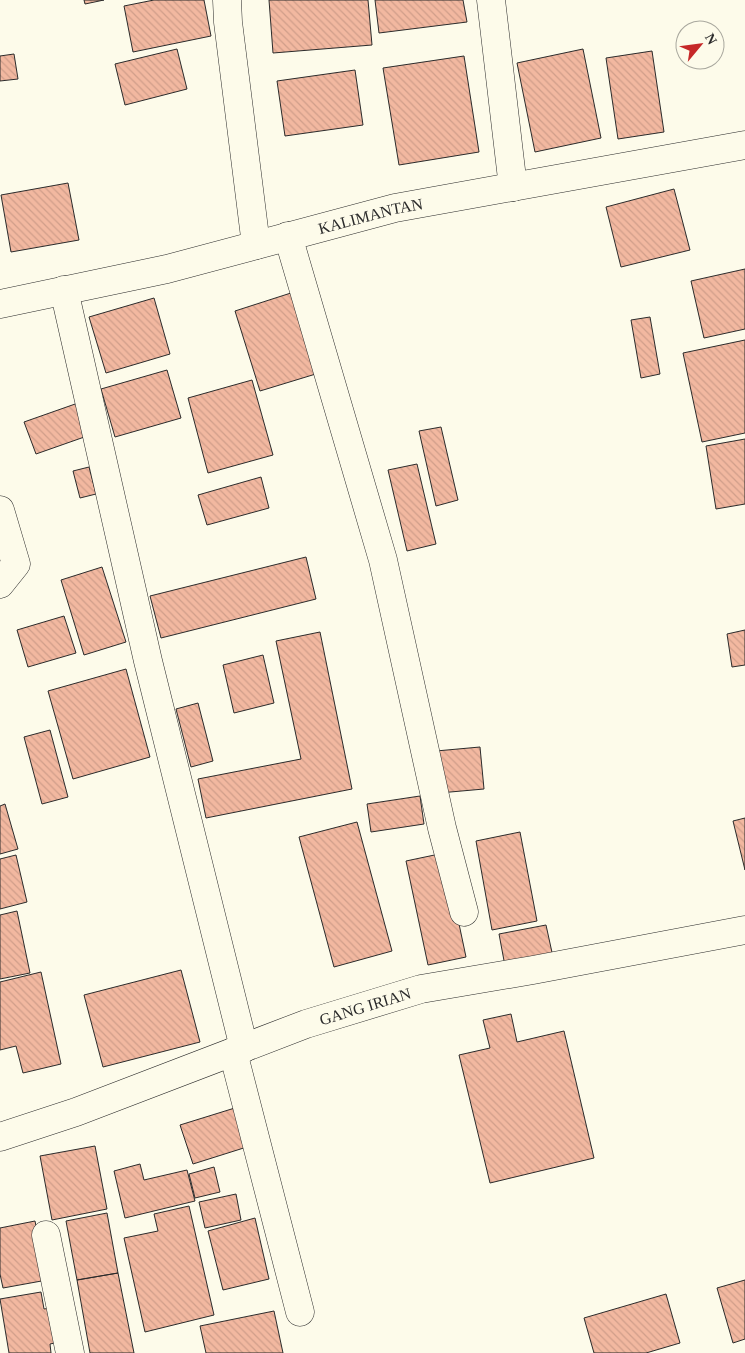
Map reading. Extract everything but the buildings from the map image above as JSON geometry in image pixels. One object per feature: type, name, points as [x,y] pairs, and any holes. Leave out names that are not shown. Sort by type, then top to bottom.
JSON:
[{"type":"street","points":[[227,0],[228,22],[256,245]]},
{"type":"street","points":[[491,0],[513,187]]},
{"type":"street","name":"KALIMANTAN","points":[[0,304],[167,268],[395,208],[745,145]]},
{"type":"street","points":[[288,236],[383,560],[442,828],[464,912]]},
{"type":"street","points":[[64,290],[148,661],[300,1312]]},
{"type":"street","points":[[0,510],[16,564],[0,584]]},
{"type":"street","name":"GANG IRIAN","points":[[0,1137],[76,1112],[306,1024],[421,989],[745,930]]},
{"type":"street","points":[[46,1234],[70,1353]]}]
